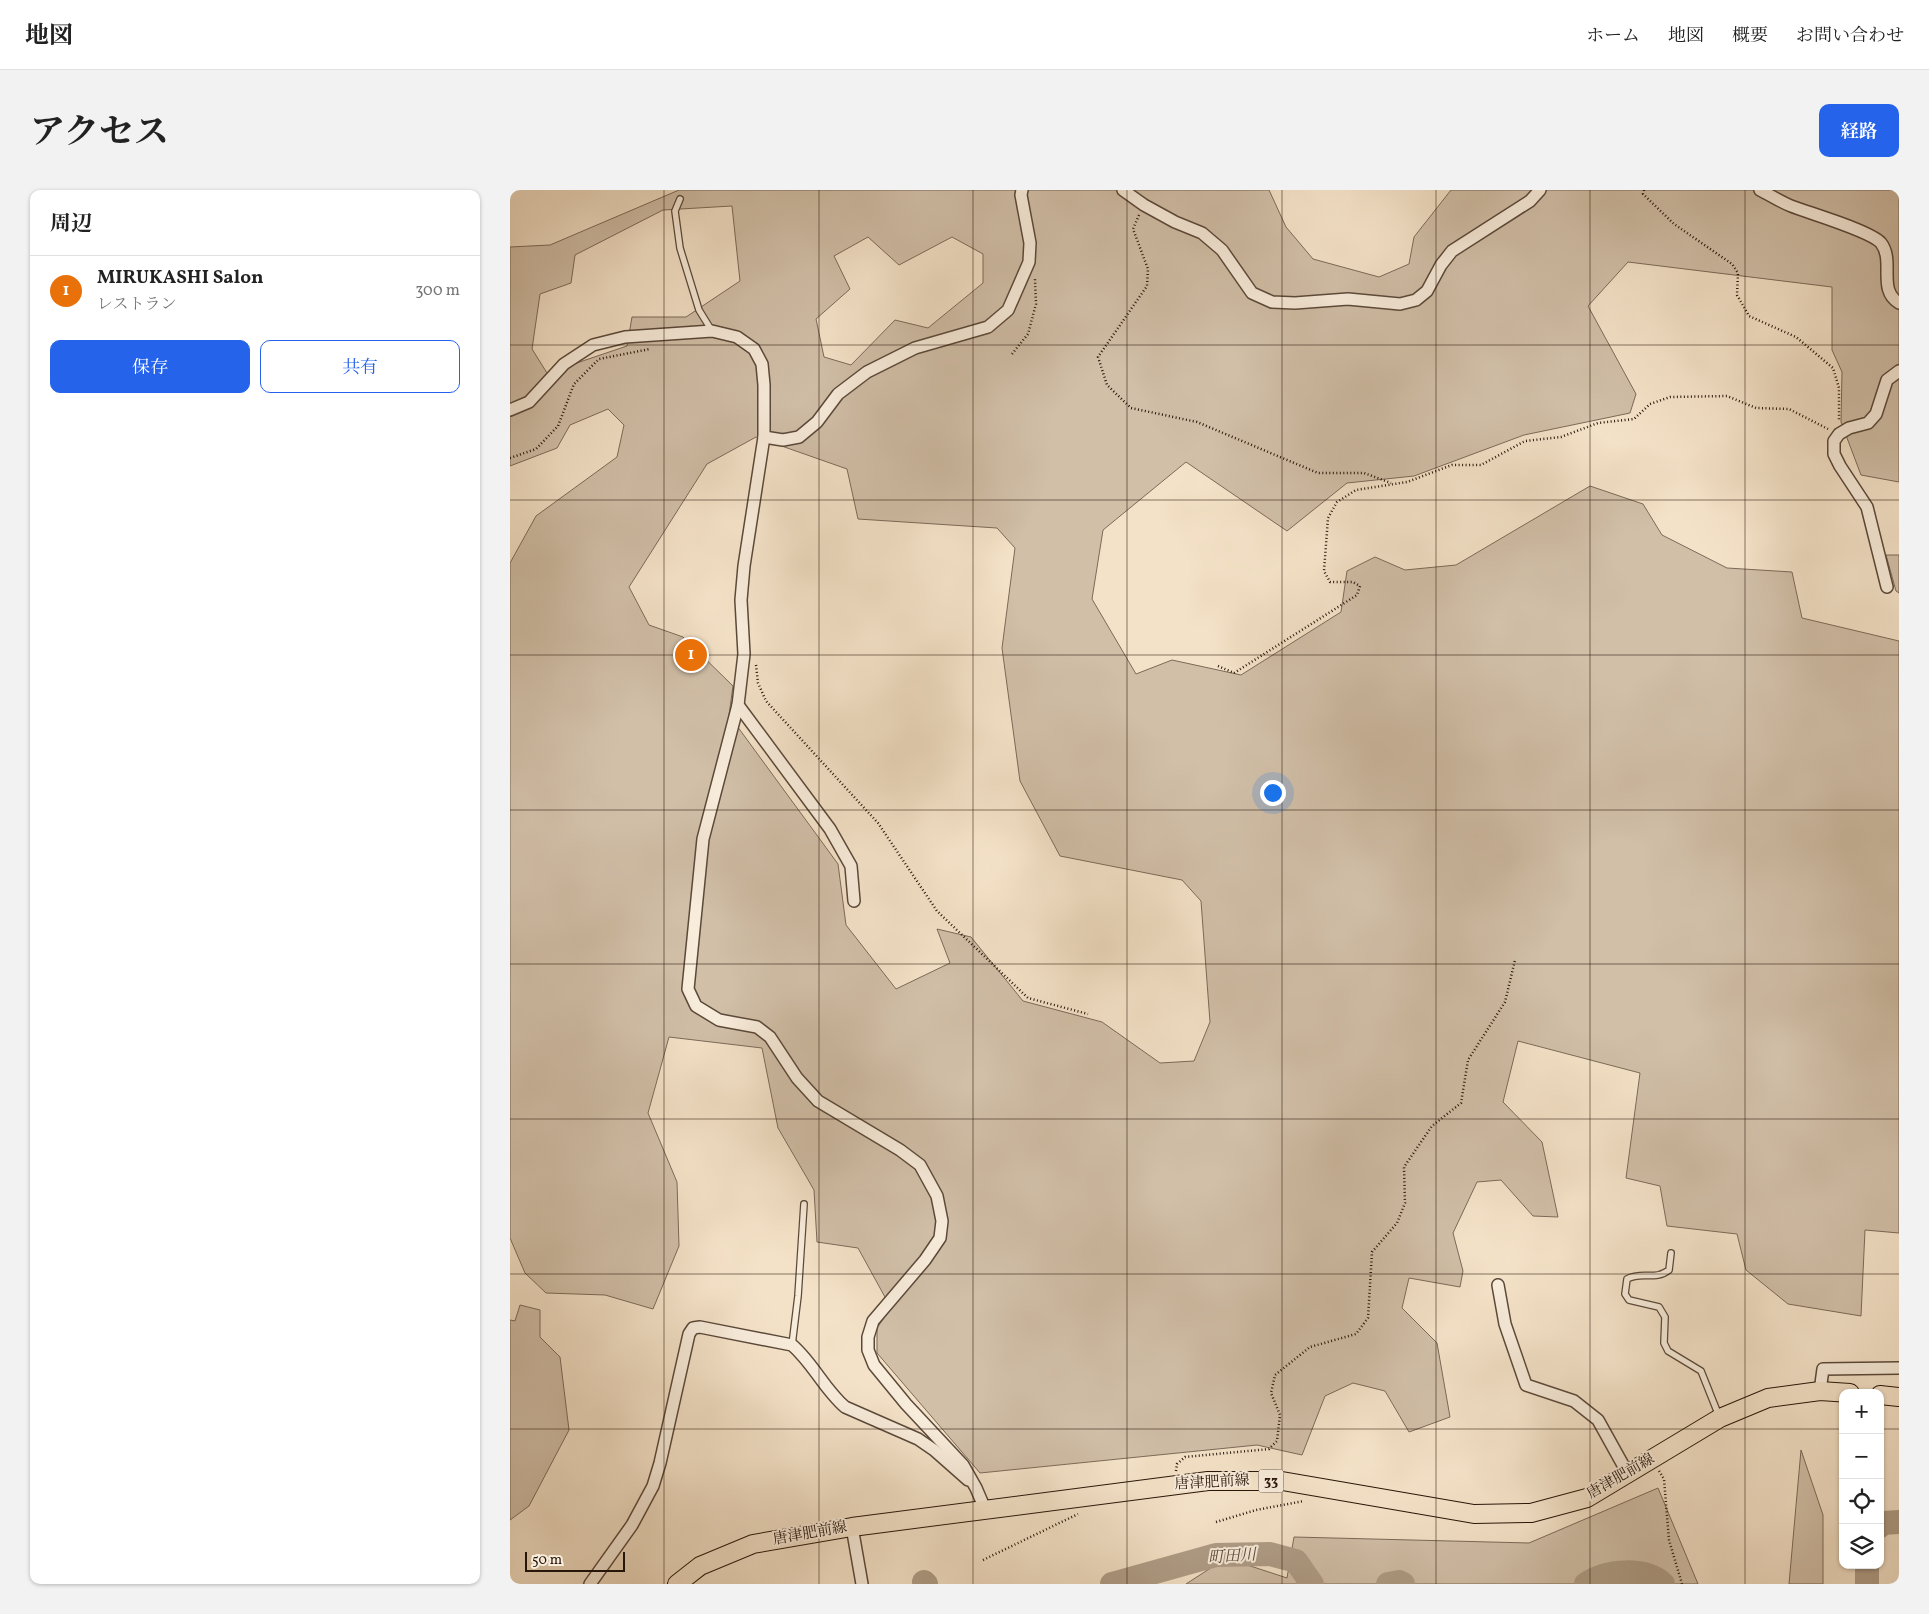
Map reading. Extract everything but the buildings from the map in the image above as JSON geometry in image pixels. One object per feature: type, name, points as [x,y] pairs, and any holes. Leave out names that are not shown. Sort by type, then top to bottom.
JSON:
[{"type":"main road","name":"唐津肥前線","points":[[677,1584],[700,1566],[753,1544],[852,1527],[1208,1481],[1282,1481],[1474,1514],[1531,1513],[1587,1498],[1720,1418],[1768,1398],[1820,1391],[1839,1392]]},
{"type":"main road","points":[[1884,1395],[1899,1397]]},
{"type":"street","points":[[764,437],[783,440],[799,437],[817,422],[838,394],[867,372],[915,348],[988,326],[1008,310],[1029,262],[1030,243],[1021,195],[1022,190]]},
{"type":"street","points":[[1123,190],[1144,205],[1175,222],[1202,233],[1222,250],[1252,293],[1272,302],[1295,303],[1348,299],[1400,304],[1416,300],[1427,291],[1441,265],[1452,251],[1530,201],[1540,190]]},
{"type":"street","points":[[1760,190],[1789,206],[1868,234],[1881,243],[1886,260],[1887,288],[1893,300],[1899,303]]},
{"type":"street","points":[[510,410],[529,402],[564,364],[593,345],[625,337],[712,331],[736,336],[754,350],[762,364],[764,437],[743,575],[741,600],[744,654],[738,705],[702,838],[688,989],[696,1006],[719,1020],[757,1027],[764,1032],[770,1037],[797,1078],[818,1101],[900,1150],[920,1165],[937,1196],[942,1221],[940,1238],[925,1260],[873,1321],[868,1337],[868,1350],[874,1365],[906,1404],[963,1465],[985,1509]]},
{"type":"street","points":[[1887,587],[1867,507],[1834,454],[1834,441],[1839,434],[1849,428],[1868,423],[1876,414],[1887,380],[1899,371]]},
{"type":"street","points":[[738,705],[830,829],[851,866],[854,901]]},
{"type":"street","points":[[1498,1285],[1505,1324],[1526,1385],[1574,1401],[1598,1420],[1628,1474]]},
{"type":"street","points":[[590,1584],[632,1525],[653,1486],[660,1463],[689,1334],[693,1328],[700,1326],[792,1345],[801,1353],[835,1399],[845,1407],[918,1439],[934,1450],[976,1488]]},
{"type":"street","points":[[1820,1391],[1823,1370],[1899,1368]]},
{"type":"street","points":[[852,1527],[862,1584]]},
{"type":"lane","points":[[680,199],[675,211],[680,248],[699,310],[712,331]]},
{"type":"lane","points":[[792,1345],[798,1296],[804,1204]]},
{"type":"lane","points":[[1671,1253],[1669,1270],[1662,1276],[1633,1276],[1627,1279],[1625,1294],[1629,1300],[1659,1307],[1665,1317],[1664,1343],[1668,1352],[1701,1371],[1720,1418]]},
{"type":"path","points":[[1218,666],[1234,674],[1357,595],[1360,586],[1353,582],[1330,582],[1324,571],[1328,518],[1337,502],[1356,490],[1407,482],[1452,465],[1481,466],[1525,440],[1561,437],[1598,423],[1634,419],[1650,404],[1670,397],[1727,396],[1756,408],[1789,409],[1839,434],[1839,388],[1832,368],[1796,337],[1749,316],[1737,295],[1738,273],[1732,264],[1674,224],[1643,194],[1644,190]]},
{"type":"path","points":[[1144,205],[1133,229],[1148,269],[1147,286],[1098,357],[1107,385],[1131,408],[1197,422],[1318,473],[1364,473],[1392,483]]},
{"type":"path","points":[[1012,354],[1028,334],[1036,304],[1035,274],[1029,262]]},
{"type":"path","points":[[510,458],[536,449],[558,426],[574,384],[599,360],[652,348]]},
{"type":"path","points":[[744,654],[755,655],[758,683],[766,701],[878,823],[937,911],[1028,998],[1088,1014]]},
{"type":"path","points":[[1174,1485],[1176,1464],[1184,1457],[1269,1449],[1277,1441],[1280,1415],[1271,1393],[1274,1375],[1310,1346],[1356,1334],[1368,1318],[1372,1252],[1397,1223],[1405,1203],[1404,1168],[1432,1126],[1461,1103],[1468,1060],[1505,1002],[1515,960]]},
{"type":"path","points":[[1652,1459],[1664,1479],[1669,1540],[1682,1584]]},
{"type":"path","points":[[1216,1522],[1256,1510],[1303,1502],[1318,1488]]},
{"type":"path","points":[[983,1560],[1080,1513],[1090,1496]]},
{"type":"shaded area","points":[[679,190],[1269,190],[1286,227],[1313,259],[1379,277],[1409,264],[1414,237],[1451,190],[1899,190],[1899,482],[1861,475],[1841,422],[1842,372],[1832,350],[1832,287],[1628,262],[1588,306],[1636,394],[1630,413],[1524,435],[1414,476],[1347,483],[1287,531],[1186,462],[1103,530],[1092,599],[1136,674],[1172,660],[1241,675],[1341,612],[1347,571],[1375,557],[1405,570],[1456,565],[1590,486],[1643,504],[1662,535],[1727,568],[1792,572],[1802,618],[1899,641],[1899,1233],[1865,1230],[1861,1316],[1788,1304],[1746,1270],[1737,1234],[1667,1226],[1660,1186],[1626,1178],[1640,1073],[1518,1041],[1503,1102],[1542,1142],[1558,1217],[1533,1216],[1501,1180],[1477,1182],[1453,1233],[1463,1271],[1460,1287],[1409,1278],[1402,1308],[1437,1343],[1450,1417],[1409,1432],[1385,1391],[1353,1383],[1325,1396],[1302,1455],[1257,1445],[980,1473],[877,1353],[877,1328],[891,1308],[858,1248],[817,1242],[814,1190],[778,1128],[762,1048],[669,1037],[648,1113],[677,1182],[679,1246],[653,1309],[605,1295],[546,1293],[525,1273],[510,1238],[510,563],[536,516],[617,457],[624,425],[608,409],[570,425],[557,448],[510,466],[510,247],[550,245]],"holes":[[[732,206],[740,281],[686,317],[632,317],[627,346],[547,373],[532,349],[540,294],[571,283],[575,255],[663,210]],[[868,237],[899,265],[952,237],[983,254],[983,283],[928,328],[895,320],[851,365],[824,357],[816,319],[850,289],[834,256]],[[756,437],[847,469],[858,519],[997,528],[1015,548],[1002,648],[1020,781],[1060,856],[1182,880],[1201,901],[1210,1022],[1194,1061],[1160,1063],[1102,1022],[1023,1001],[971,937],[937,929],[950,963],[896,989],[846,925],[838,864],[729,715],[733,686],[683,637],[649,625],[629,587],[707,464]]]},
{"type":"shaded area","points":[[1886,555],[1899,555],[1899,593],[1896,591]]},
{"type":"shaded area","points":[[520,1305],[540,1310],[540,1337],[560,1357],[569,1430],[529,1506],[510,1520],[510,1320],[515,1321]]},
{"type":"shaded area","points":[[1801,1450],[1823,1515],[1823,1584],[1789,1584]]},
{"type":"shaded area","points":[[1658,1488],[1698,1584],[1186,1584],[1226,1558],[1287,1578],[1294,1537],[1529,1543]]},
{"type":"waterway","name":"町田川","points":[[1882,1524],[1899,1522]]},
{"type":"waterway","name":"町田川","points":[[1112,1584],[1216,1555],[1270,1554],[1296,1561],[1312,1584]]},
{"type":"waterway","name":"町田川","points":[[1867,1569],[1867,1584]]},
{"type":"waterway","name":"町田川","points":[[1586,1584],[1594,1579],[1625,1572],[1646,1575],[1663,1584]]},
{"type":"waterway","name":"町田川","points":[[1388,1584],[1399,1582],[1403,1584]]},
{"type":"place","name":"MIRUKASHI Salon","points":[[691,655]]}]
